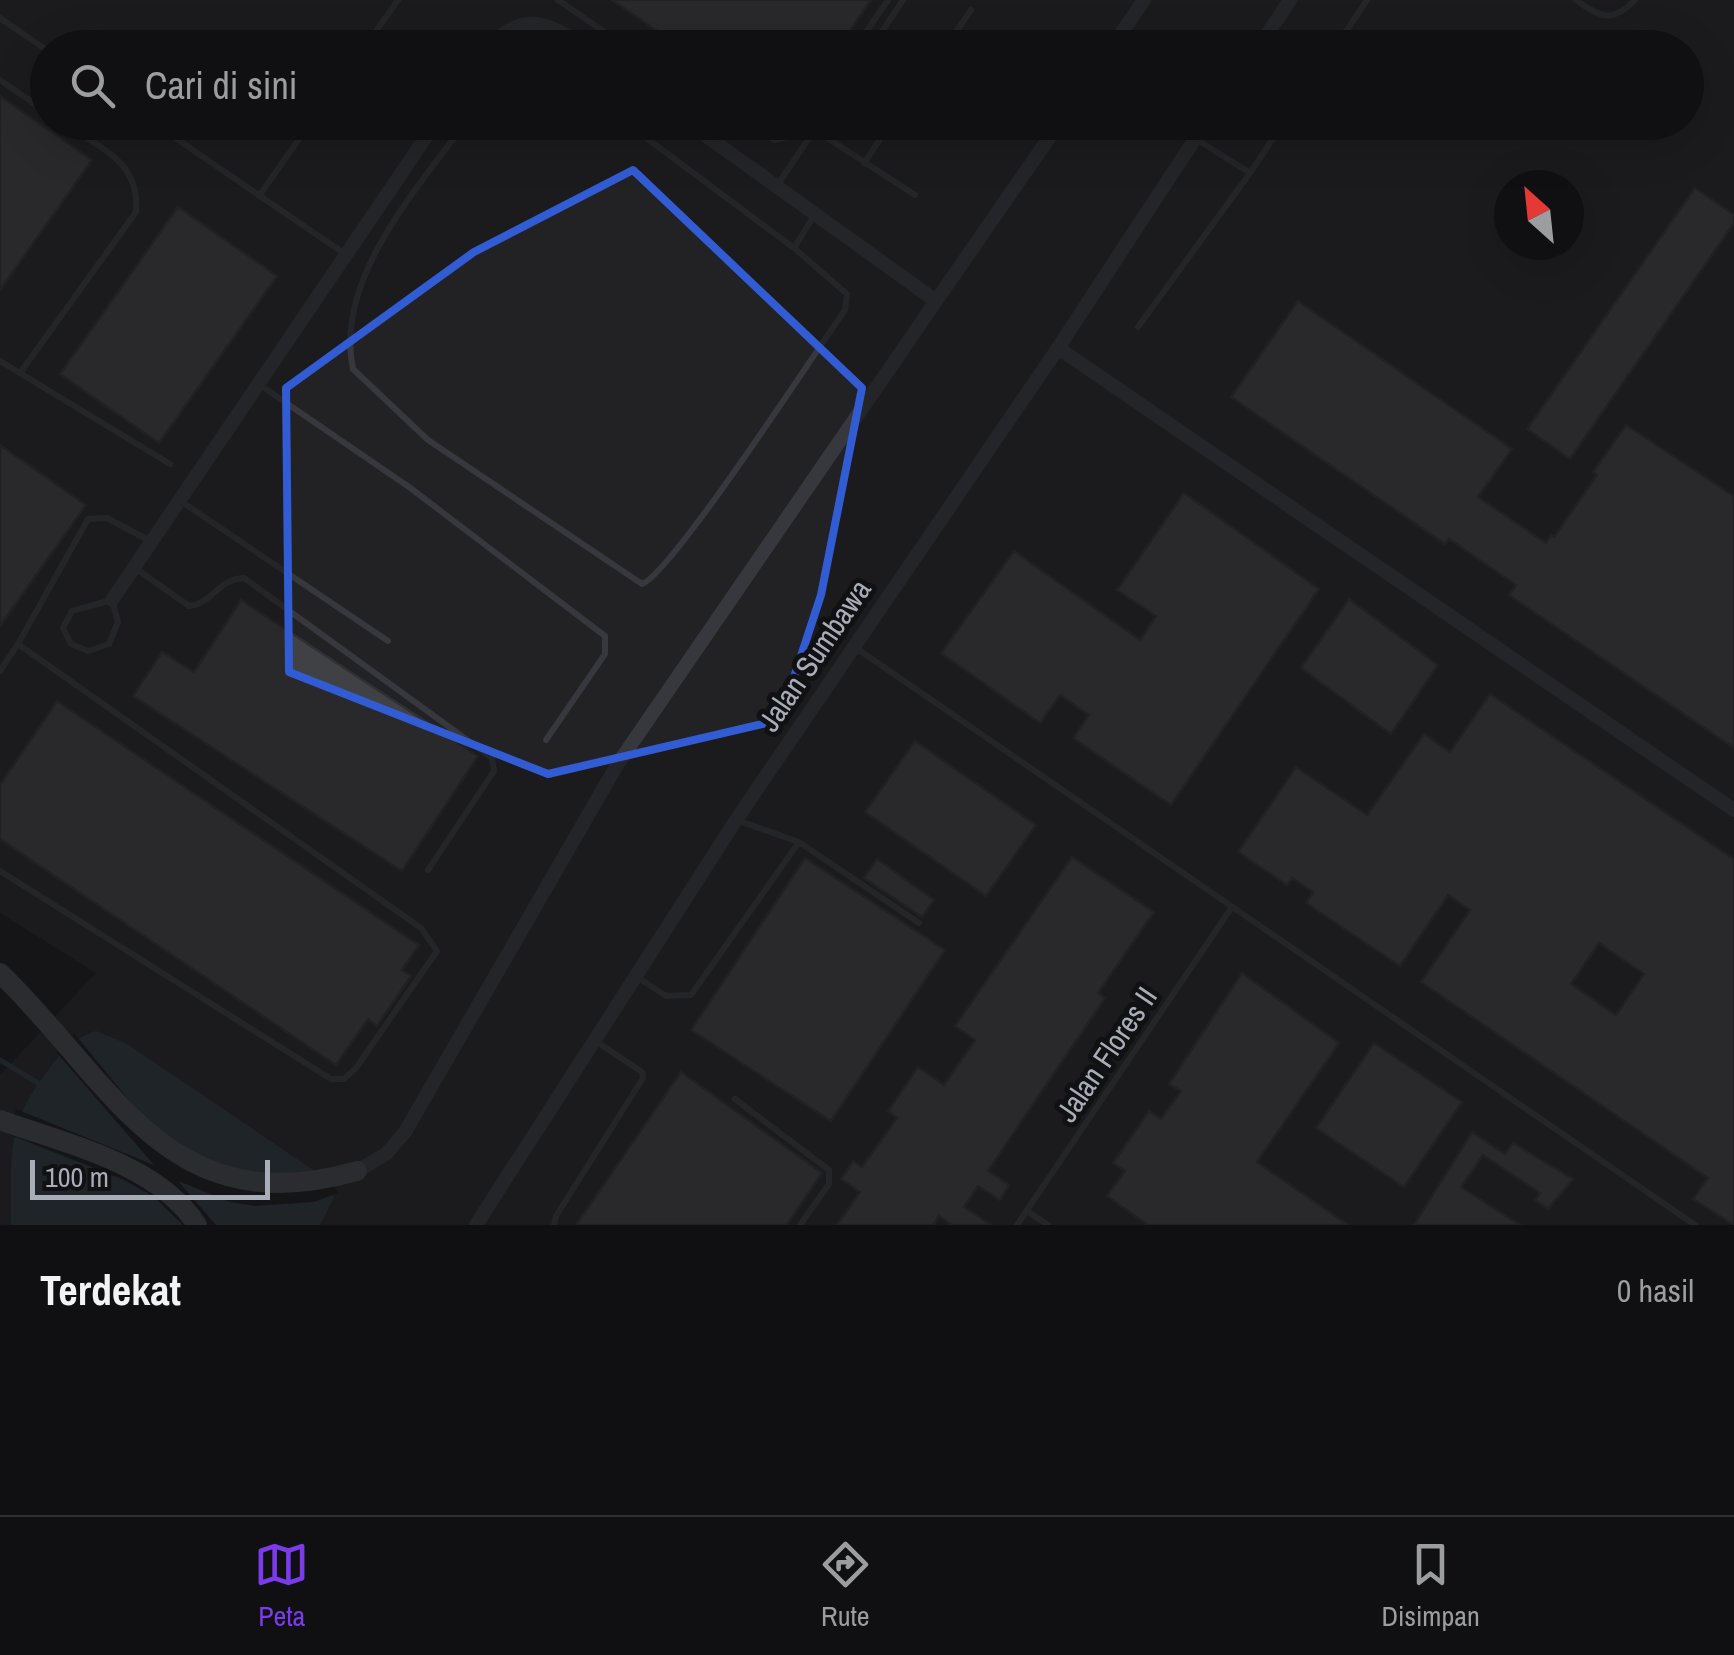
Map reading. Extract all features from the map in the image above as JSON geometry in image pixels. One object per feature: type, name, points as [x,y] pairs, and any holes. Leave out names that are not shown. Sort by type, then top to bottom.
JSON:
[{"type":"main road","points":[[0,973],[44,1016],[156,1152],[212,1186],[276,1194],[315,1189],[358,1170]]},
{"type":"main road","points":[[0,1120],[125,1167],[162,1190],[197,1225]]},
{"type":"street","points":[[1123,30],[1144,0]]},
{"type":"street","points":[[1270,30],[1290,0]]},
{"type":"street","points":[[508,30],[536,21],[561,30]]},
{"type":"street","points":[[112,600],[424,140]]},
{"type":"street","points":[[711,140],[936,301]]},
{"type":"street","points":[[358,1170],[386,1154],[405,1132],[617,765],[1048,140]]},
{"type":"street","name":"Jalan Sumbawa","points":[[476,1225],[602,1045],[736,820],[852,645],[1202,141]]},
{"type":"street","points":[[1058,348],[1734,810]]},
{"type":"lane","points":[[377,30],[398,0]]},
{"type":"lane","points":[[558,0],[602,30]]},
{"type":"lane","points":[[867,30],[888,0]]},
{"type":"lane","points":[[883,30],[903,0]]},
{"type":"lane","points":[[1347,30],[1367,0]]},
{"type":"lane","points":[[1576,0],[1607,18],[1619,16],[1635,0]]},
{"type":"lane","points":[[956,30],[970,10]]},
{"type":"lane","points":[[0,18],[30,39]]},
{"type":"lane","points":[[0,80],[30,101]]},
{"type":"lane","points":[[20,374],[136,212],[138,192],[131,172],[87,140]]},
{"type":"lane","points":[[178,140],[346,255]]},
{"type":"lane","points":[[258,196],[297,140]]},
{"type":"lane","points":[[454,140],[376,255],[351,309],[353,370],[428,440],[642,584],[656,576],[690,532],[845,310],[847,294],[794,248],[649,140]]},
{"type":"lane","points":[[776,188],[808,140]]},
{"type":"lane","points":[[830,140],[915,195]]},
{"type":"lane","points":[[864,163],[880,140]]},
{"type":"lane","points":[[1138,327],[1272,140]]},
{"type":"lane","points":[[1202,141],[1250,173]]},
{"type":"lane","points":[[794,248],[815,214]]},
{"type":"lane","points":[[0,360],[170,464]]},
{"type":"lane","points":[[259,384],[409,487],[605,636],[605,654],[546,740]]},
{"type":"lane","points":[[180,500],[388,641]]},
{"type":"lane","points":[[0,670],[88,519],[107,518],[152,542]]},
{"type":"lane","points":[[134,568],[189,606],[202,604],[231,579],[244,578],[492,758],[494,772],[428,870]]},
{"type":"lane","points":[[112,600],[118,622],[109,644],[98,651],[70,644],[63,628],[72,610],[80,604],[112,600]]},
{"type":"lane","points":[[0,872],[331,1079],[344,1079],[356,1068],[436,951],[422,928],[18,644]]},
{"type":"lane","points":[[852,645],[1695,1225]]},
{"type":"lane","points":[[736,820],[798,842],[919,924]]},
{"type":"lane","points":[[641,981],[666,996],[691,995],[798,842]]},
{"type":"lane","name":"Jalan Flores II","points":[[1017,1225],[1232,907]]},
{"type":"lane","points":[[554,1225],[643,1078],[642,1072],[602,1045]]},
{"type":"lane","points":[[736,1099],[829,1170],[829,1184],[800,1225]]},
{"type":"lane","points":[[1027,1211],[1048,1225]]},
{"type":"highlighted area","points":[[633,170],[862,388],[821,595],[780,720],[548,774],[289,672],[286,388],[474,252]]},
{"type":"shaded area","points":[[0,0],[1734,0],[1734,1225],[0,1225],[0,1075],[96,973],[0,913]]},
{"type":"shaded area","points":[[96,1031],[127,1044],[325,1178],[334,1197],[320,1225],[11,1225],[14,1143],[24,1108],[64,1051]]},
{"type":"pier","points":[[74,1033],[146,1121],[213,1171],[329,1175],[338,1193],[314,1202],[255,1206],[230,1202],[178,1181],[216,1225],[183,1225],[154,1197],[124,1180],[8,1134],[16,1109],[154,1165],[56,1052]]},
{"type":"building","points":[[612,0],[871,0],[850,30],[656,30]]},
{"type":"building","points":[[0,96],[30,117],[30,140],[63,140],[92,160],[0,290]]},
{"type":"building","points":[[1695,188],[1734,215],[1734,223],[1570,459],[1527,429]]},
{"type":"building","points":[[178,207],[277,276],[159,443],[60,374]]},
{"type":"building","points":[[1298,301],[1512,449],[1478,497],[1546,543],[1597,475],[1593,472],[1626,425],[1734,496],[1734,748],[1509,595],[1516,585],[1449,539],[1445,544],[1231,397]]},
{"type":"building","points":[[0,445],[86,505],[0,626]]},
{"type":"building","points":[[1184,493],[1319,589],[1171,805],[1073,738],[1089,715],[1060,695],[1040,723],[941,653],[1014,551],[1140,640],[1156,616],[1117,590]]},
{"type":"building","points":[[1349,599],[1438,665],[1391,734],[1301,668]]},
{"type":"building","points":[[241,600],[478,756],[402,871],[133,696],[162,652],[194,672]]},
{"type":"building","points":[[1490,694],[1734,859],[1734,1225],[1693,1199],[1708,1178],[1421,982],[1470,910],[1448,895],[1400,966],[1306,903],[1313,892],[1292,878],[1287,885],[1238,852],[1296,767],[1367,815],[1424,734],[1450,752]],"holes":[[[1599,943],[1644,974],[1616,1015],[1571,984]]]},
{"type":"building","points":[[57,701],[419,945],[402,970],[411,976],[377,1026],[368,1019],[336,1065],[0,839],[0,785]]},
{"type":"building","points":[[915,741],[1036,825],[986,896],[865,812]]},
{"type":"building","points":[[1072,857],[1154,912],[1098,993],[1105,998],[988,1171],[1009,1185],[1000,1200],[978,1186],[964,1207],[991,1225],[952,1225],[939,1216],[933,1225],[837,1225],[860,1192],[841,1179],[853,1161],[862,1167],[897,1118],[888,1111],[918,1067],[944,1085],[975,1040],[955,1026]]},
{"type":"building","points":[[805,858],[945,950],[831,1121],[691,1030]]},
{"type":"building","points":[[877,859],[934,900],[922,917],[864,878]]},
{"type":"building","points":[[1242,973],[1339,1043],[1257,1162],[1348,1225],[1148,1225],[1107,1196],[1125,1171],[1113,1163],[1149,1111],[1161,1119],[1181,1091],[1169,1084]]},
{"type":"building","points":[[1374,1043],[1462,1102],[1404,1187],[1316,1128]]},
{"type":"building","points":[[681,1072],[822,1173],[787,1225],[576,1225]]},
{"type":"building","points":[[1472,1132],[1505,1154],[1513,1143],[1573,1179],[1548,1209],[1535,1200],[1540,1193],[1483,1155],[1461,1187],[1520,1225],[1414,1225]]},
{"type":"waterway","points":[[0,1060],[38,1083]]}]
